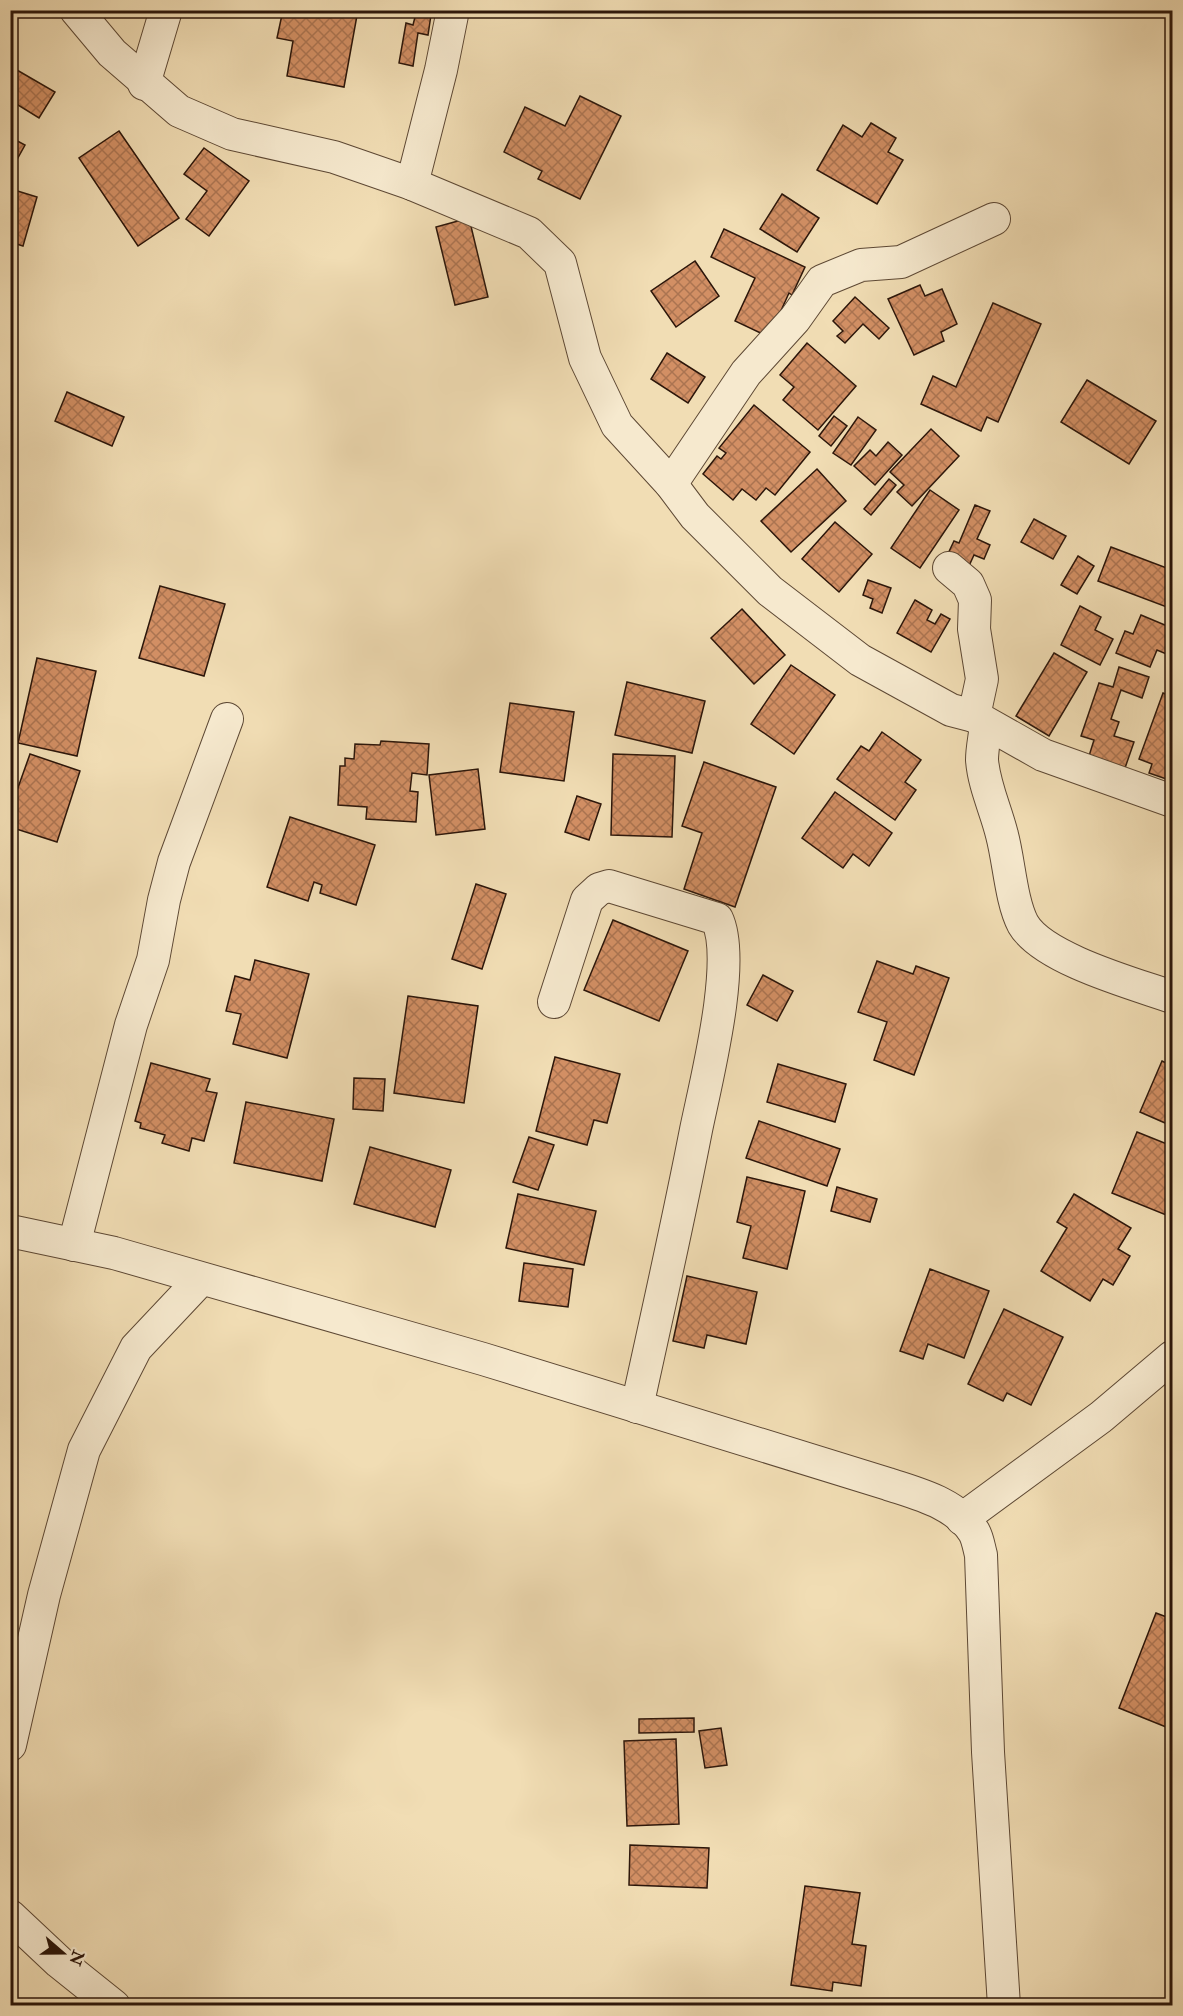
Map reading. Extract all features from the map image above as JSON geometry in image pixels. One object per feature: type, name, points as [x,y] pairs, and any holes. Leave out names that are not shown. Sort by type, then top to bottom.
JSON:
[{"type":"street","points":[[76,10],[112,53],[144,84],[179,111],[232,134],[334,157],[412,184],[529,233],[560,263],[585,358],[617,424],[671,484],[695,516],[779,598],[860,660],[951,710],[980,720],[1043,755],[1173,801]]},
{"type":"street","points":[[144,84],[166,10]]},
{"type":"street","points":[[412,184],[441,70],[453,10]]},
{"type":"street","points":[[671,484],[746,373],[795,319],[822,281],[861,265],[901,262],[994,219]]},
{"type":"street","points":[[949,568],[968,584],[975,600],[974,629],[982,679],[980,720],[985,781],[1002,832],[1023,922],[1031,935],[1058,953],[1097,971],[1173,998]]},
{"type":"street","points":[[74,1245],[131,1025],[153,960],[164,900],[174,862],[227,719]]},
{"type":"street","points":[[554,1002],[587,900],[599,889],[609,886],[717,918],[723,931],[722,994],[675,1235],[637,1407]]},
{"type":"street","points":[[10,1231],[114,1253],[200,1280],[483,1359],[888,1484],[938,1501],[962,1519],[974,1533],[981,1555],[988,1752],[1004,2006]]},
{"type":"street","points":[[10,1745],[44,1595],[84,1450],[136,1348],[200,1280]]},
{"type":"street","points":[[962,1519],[1101,1418],[1173,1358]]},
{"type":"street","points":[[10,1916],[59,1962],[114,2006]]},
{"type":"building","points":[[283,10],[358,10],[344,87],[287,76],[293,41],[277,38]]},
{"type":"building","points":[[416,13],[431,15],[428,35],[418,33],[413,66],[399,63],[406,23],[413,25]]},
{"type":"building","points":[[10,66],[55,92],[39,118],[10,100]]},
{"type":"building","points":[[580,96],[621,116],[580,199],[538,179],[542,171],[504,152],[525,107],[565,126]]},
{"type":"building","points":[[871,123],[896,138],[888,152],[903,160],[877,204],[817,170],[843,125],[862,137]]},
{"type":"building","points":[[119,131],[179,218],[138,246],[79,158]]},
{"type":"building","points":[[10,137],[25,145],[10,172]]},
{"type":"building","points":[[204,148],[249,181],[209,236],[186,219],[207,191],[184,174]]},
{"type":"building","points":[[11,189],[37,197],[23,246],[10,242]]},
{"type":"building","points":[[782,194],[819,218],[797,252],[760,229]]},
{"type":"building","points":[[469,218],[488,297],[455,305],[436,227]]},
{"type":"building","points":[[724,229],[805,267],[792,295],[789,293],[769,337],[735,321],[755,278],[711,257]]},
{"type":"building","points":[[695,261],[719,296],[676,327],[651,291]]},
{"type":"building","points":[[920,285],[925,296],[942,289],[957,324],[941,332],[944,341],[914,355],[888,299]]},
{"type":"building","points":[[855,297],[889,328],[879,339],[863,324],[845,343],[837,336],[843,331],[833,321]]},
{"type":"building","points":[[993,303],[1041,324],[998,422],[987,417],[981,431],[921,404],[933,376],[956,387]]},
{"type":"building","points":[[807,343],[856,386],[818,430],[783,400],[794,387],[780,375]]},
{"type":"building","points":[[667,353],[705,377],[688,403],[651,379]]},
{"type":"building","points":[[1087,380],[1156,421],[1129,464],[1061,422]]},
{"type":"building","points":[[67,392],[124,417],[112,446],[55,421]]},
{"type":"building","points":[[754,405],[810,452],[775,495],[766,488],[756,500],[742,489],[733,500],[703,474],[717,456],[721,459],[726,453],[719,448]]},
{"type":"building","points":[[834,416],[847,426],[831,446],[819,436]]},
{"type":"building","points":[[858,417],[876,430],[851,465],[833,453]]},
{"type":"building","points":[[931,429],[959,456],[912,506],[897,492],[904,485],[890,472]]},
{"type":"building","points":[[888,442],[902,455],[875,485],[854,466],[870,450],[876,456]]},
{"type":"building","points":[[817,469],[846,501],[791,552],[761,521]]},
{"type":"building","points":[[889,479],[896,485],[871,515],[864,509]]},
{"type":"building","points":[[930,490],[959,510],[920,568],[891,548]]},
{"type":"building","points":[[975,505],[990,511],[977,539],[990,545],[984,559],[974,555],[968,568],[946,558],[954,541],[959,543]]},
{"type":"building","points":[[1034,519],[1066,536],[1053,559],[1021,542]]},
{"type":"building","points":[[835,522],[872,554],[839,592],[802,559]]},
{"type":"building","points":[[1111,547],[1172,570],[1172,609],[1098,581]]},
{"type":"building","points":[[1078,556],[1094,566],[1077,594],[1061,585]]},
{"type":"building","points":[[868,580],[891,588],[882,613],[870,608],[873,599],[863,595]]},
{"type":"building","points":[[160,586],[225,604],[204,676],[139,658]]},
{"type":"building","points":[[915,600],[932,610],[927,620],[935,624],[941,614],[950,619],[931,652],[897,633]]},
{"type":"building","points":[[1080,606],[1101,617],[1095,630],[1113,639],[1100,665],[1061,645]]},
{"type":"building","points":[[742,609],[785,655],[754,684],[711,638]]},
{"type":"building","points":[[1141,615],[1172,628],[1171,656],[1157,650],[1150,667],[1116,653],[1125,631],[1133,634]]},
{"type":"building","points":[[1054,653],[1087,672],[1049,736],[1016,716]]},
{"type":"building","points":[[37,658],[96,671],[77,756],[18,743]]},
{"type":"building","points":[[791,665],[835,695],[794,754],[751,724]]},
{"type":"building","points":[[1119,667],[1149,677],[1142,698],[1121,690],[1111,719],[1119,722],[1114,736],[1134,742],[1125,768],[1089,756],[1094,740],[1081,736],[1099,683],[1113,687]]},
{"type":"building","points":[[627,682],[705,701],[692,753],[615,735]]},
{"type":"building","points":[[1163,693],[1172,697],[1172,781],[1149,773],[1152,764],[1139,759]]},
{"type":"building","points":[[510,703],[574,712],[564,781],[500,772]]},
{"type":"building","points":[[882,732],[921,760],[905,782],[916,790],[895,820],[837,779],[861,746],[869,751]]},
{"type":"building","points":[[381,741],[429,744],[427,775],[412,773],[410,791],[418,792],[416,822],[366,819],[367,807],[338,805],[340,766],[345,766],[345,758],[354,759],[355,744],[380,745]]},
{"type":"building","points":[[30,754],[80,771],[57,842],[10,827],[10,810]]},
{"type":"building","points":[[613,754],[675,756],[672,837],[611,835]]},
{"type":"building","points":[[704,762],[776,787],[735,907],[684,889],[702,833],[682,826]]},
{"type":"building","points":[[478,769],[485,829],[436,835],[429,775]]},
{"type":"building","points":[[835,792],[892,833],[869,866],[853,854],[843,868],[802,838]]},
{"type":"building","points":[[577,796],[601,804],[589,840],[565,832]]},
{"type":"building","points":[[290,817],[375,845],[356,905],[320,893],[322,885],[314,882],[308,901],[267,887]]},
{"type":"building","points":[[476,884],[506,894],[482,969],[452,959]]},
{"type":"building","points":[[613,920],[688,951],[659,1021],[584,990]]},
{"type":"building","points":[[255,960],[309,974],[287,1058],[233,1044],[241,1014],[226,1011],[235,976],[250,980]]},
{"type":"building","points":[[877,961],[913,974],[916,966],[949,978],[914,1075],[874,1060],[887,1022],[858,1012]]},
{"type":"building","points":[[763,975],[793,991],[777,1021],[747,1005]]},
{"type":"building","points":[[408,996],[478,1006],[464,1103],[394,1093]]},
{"type":"building","points":[[555,1057],[620,1074],[607,1123],[594,1120],[587,1145],[536,1131]]},
{"type":"building","points":[[1162,1061],[1172,1066],[1172,1126],[1140,1112]]},
{"type":"building","points":[[151,1063],[210,1079],[206,1091],[217,1093],[204,1141],[192,1138],[189,1151],[162,1143],[165,1135],[140,1128],[141,1123],[135,1121]]},
{"type":"building","points":[[778,1064],[846,1084],[835,1122],[767,1102]]},
{"type":"building","points":[[354,1078],[385,1079],[383,1111],[353,1109]]},
{"type":"building","points":[[246,1102],[334,1119],[322,1181],[234,1163]]},
{"type":"building","points":[[759,1121],[840,1149],[827,1186],[746,1158]]},
{"type":"building","points":[[1137,1132],[1172,1146],[1171,1217],[1112,1193]]},
{"type":"building","points":[[529,1137],[554,1145],[538,1190],[513,1182]]},
{"type":"building","points":[[370,1147],[451,1170],[435,1227],[354,1204]]},
{"type":"building","points":[[747,1177],[805,1191],[787,1269],[743,1258],[751,1226],[737,1222]]},
{"type":"building","points":[[837,1187],[877,1199],[870,1222],[831,1211]]},
{"type":"building","points":[[518,1194],[596,1211],[584,1265],[506,1248]]},
{"type":"building","points":[[1074,1194],[1131,1228],[1118,1249],[1130,1256],[1113,1285],[1103,1279],[1090,1301],[1041,1271],[1067,1228],[1057,1222]]},
{"type":"building","points":[[524,1263],[573,1269],[568,1307],[519,1301]]},
{"type":"building","points":[[930,1269],[989,1291],[964,1358],[928,1344],[923,1359],[900,1351]]},
{"type":"building","points":[[687,1276],[757,1292],[746,1344],[707,1335],[704,1348],[673,1341]]},
{"type":"building","points":[[1004,1309],[1063,1337],[1031,1405],[1007,1393],[1003,1401],[968,1384]]},
{"type":"building","points":[[1156,1613],[1172,1619],[1172,1711],[1166,1727],[1119,1708]]},
{"type":"building","points":[[694,1718],[694,1732],[639,1733],[639,1719]]},
{"type":"building","points":[[721,1728],[727,1765],[705,1768],[699,1731]]},
{"type":"building","points":[[676,1739],[679,1824],[627,1826],[624,1741]]},
{"type":"building","points":[[630,1845],[709,1848],[707,1888],[629,1885]]},
{"type":"building","points":[[805,1886],[860,1893],[852,1944],[866,1946],[861,1986],[833,1982],[832,1991],[791,1985]]}]
